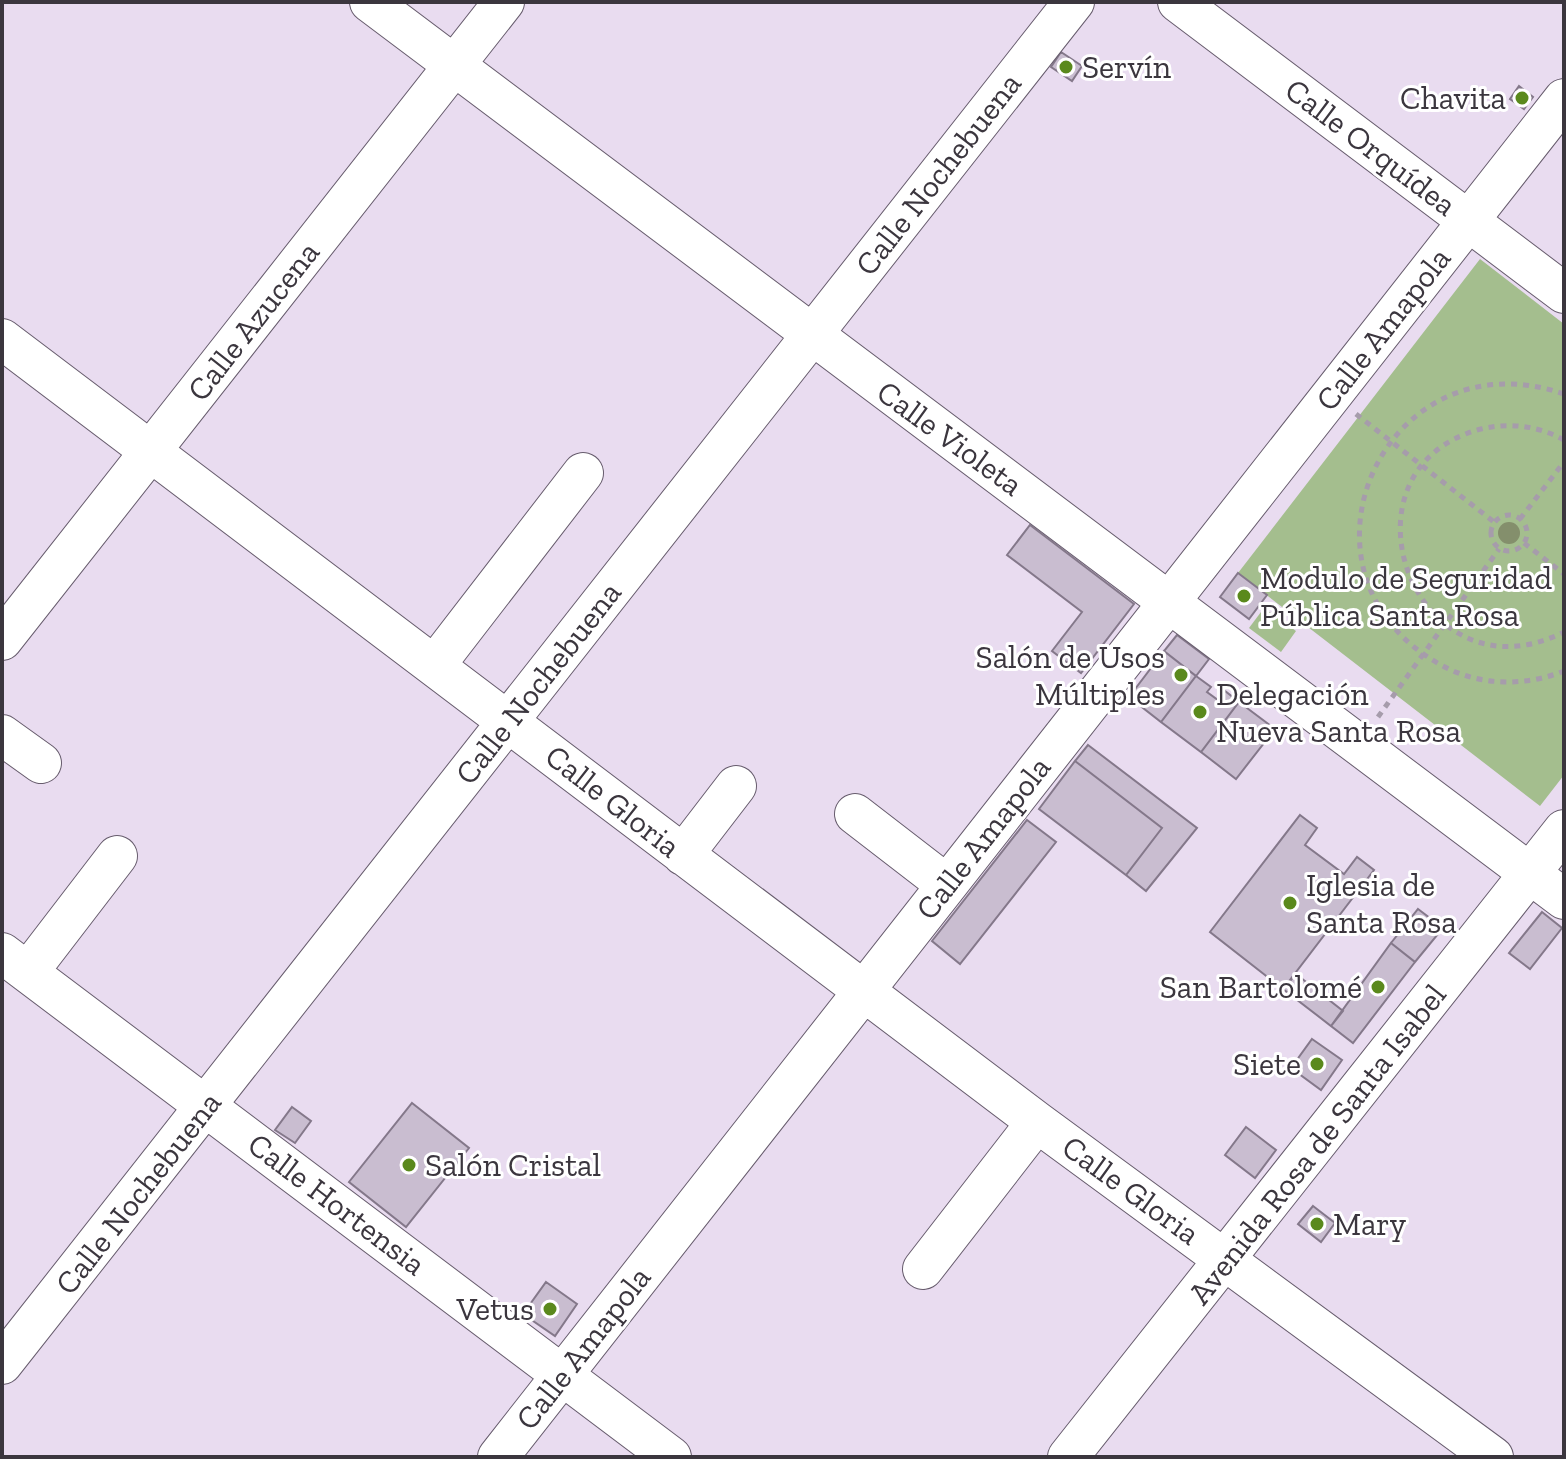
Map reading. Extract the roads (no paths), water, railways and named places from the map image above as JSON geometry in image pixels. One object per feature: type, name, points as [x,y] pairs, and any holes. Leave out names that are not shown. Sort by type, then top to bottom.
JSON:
[{"type":"street","name":"Calle Violeta","points":[[370,2],[811,335],[1169,599],[1564,899]]},
{"type":"street","name":"Calle Azucena","points":[[2,640],[504,2]]},
{"type":"street","name":"Calle Nochebuena","points":[[2,1364],[1074,2]]},
{"type":"street","name":"Calle Orquídea","points":[[1178,2],[1564,293]]},
{"type":"street","name":"Calle Amapola","points":[[498,1457],[1564,99]]},
{"type":"street","name":"Calle Gloria","points":[[2,339],[509,719],[683,855],[1037,1122],[1493,1457]]},
{"type":"street","points":[[435,665],[583,473]]},
{"type":"street","points":[[2,735],[41,763]]},
{"type":"street","points":[[683,855],[736,786]]},
{"type":"street","points":[[855,814],[947,885]]},
{"type":"street","name":"Avenida Rosa de Santa Isabel","points":[[1068,1457],[1564,830]]},
{"type":"street","points":[[15,962],[117,856]]},
{"type":"street","name":"Calle Hortensia","points":[[15,962],[671,1457]]},
{"type":"street","points":[[923,1269],[1037,1122]]},
{"type":"place","name":"Servín","points":[[1066,67]]},
{"type":"place","name":"Chavita","points":[[1522,98]]},
{"type":"place","name":"Modulo de Seguridad Pública Santa Rosa","points":[[1244,596]]},
{"type":"place","name":"Salón de Usos Múltiples","points":[[1181,675]]},
{"type":"place","name":"Delegación Nueva Santa Rosa","points":[[1200,712]]},
{"type":"place","name":"Iglesia de Santa Rosa","points":[[1290,903]]},
{"type":"place","name":"San Bartolomé","points":[[1378,987]]},
{"type":"place","name":"Siete","points":[[1317,1064]]},
{"type":"place","name":"Salón Cristal","points":[[409,1165]]},
{"type":"place","name":"Mary","points":[[1317,1224]]},
{"type":"place","name":"Vetus","points":[[550,1309]]}]
